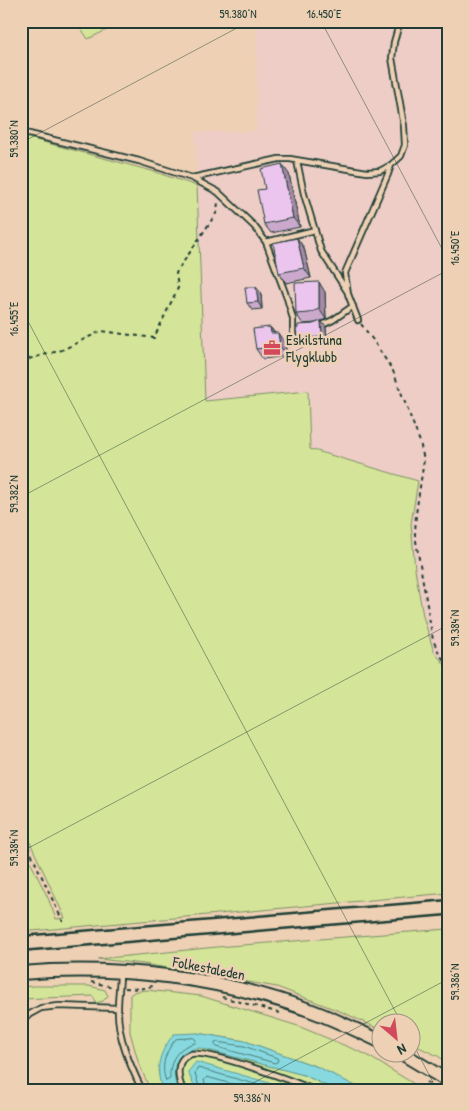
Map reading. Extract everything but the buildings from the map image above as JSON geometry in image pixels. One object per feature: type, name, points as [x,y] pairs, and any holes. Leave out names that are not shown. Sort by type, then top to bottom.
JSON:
[{"type":"main road","name":"Folkestaleden","points":[[21,973],[71,970],[120,971],[173,976],[280,1000],[336,1020],[372,1037]]},
{"type":"main road","points":[[411,1064],[448,1081]]},
{"type":"lane","points":[[192,178],[270,160],[297,161],[367,172],[380,171],[391,165],[401,156],[405,145],[404,126],[392,58],[400,21]]},
{"type":"lane","points":[[21,132],[139,161],[192,178],[218,192],[254,226],[266,242],[287,298],[293,319],[293,335]]},
{"type":"lane","points":[[297,161],[304,194],[321,250],[348,294],[358,320]]},
{"type":"lane","points":[[348,294],[345,273],[391,165]]},
{"type":"lane","points":[[266,242],[315,230]]},
{"type":"lane","points":[[317,327],[333,320],[353,306]]},
{"type":"lane","points":[[293,319],[297,323]]},
{"type":"lane","points":[[120,971],[118,1008],[124,1043],[132,1069],[142,1090]]},
{"type":"lane","points":[[21,1019],[41,1008],[59,1006],[118,1008]]},
{"type":"lane","points":[[183,1090],[178,1080],[178,1068],[183,1059],[190,1054],[198,1054],[237,1063],[293,1081],[313,1090]]},
{"type":"path","points":[[21,361],[62,350],[101,331],[154,338],[178,288],[176,273],[217,212],[218,192]]},
{"type":"path","points":[[358,320],[393,371],[420,442],[424,460],[416,514],[415,535],[432,640],[448,665]]},
{"type":"path","points":[[21,832],[63,922]]},
{"type":"path","points":[[87,982],[108,987],[133,989],[159,986]]},
{"type":"path","points":[[216,996],[282,1013]]},
{"type":"path","points":[[420,1078],[438,1090]]},
{"type":"shaded area","points":[[257,21],[448,21],[448,669],[434,652],[423,616],[415,569],[411,524],[418,481],[310,449],[308,391],[205,401],[195,132],[256,131]]},
{"type":"green space","points":[[76,21],[125,21],[88,39]]},
{"type":"green space","points":[[21,136],[152,171],[197,186],[205,401],[308,391],[310,449],[418,481],[411,524],[415,569],[423,616],[434,652],[448,668],[448,893],[21,932],[21,843],[48,898],[56,919],[65,918],[21,823]]},
{"type":"green space","points":[[448,929],[448,1063],[422,1049],[422,1014],[372,1014],[372,1026],[277,987],[144,964],[98,959],[217,947]]},
{"type":"green space","points":[[89,986],[105,990],[108,996],[103,1001],[96,1003],[93,996],[21,999],[21,987]]},
{"type":"green space","points":[[146,990],[201,996],[298,1026],[365,1054],[372,1058],[372,1064],[381,1064],[424,1090],[363,1090],[318,1067],[245,1041],[197,1033],[158,1070],[162,1090],[150,1090],[138,1061],[130,1032],[130,995],[134,992]]},
{"type":"green space","points":[[200,1048],[304,1075],[335,1090],[292,1090],[188,1072],[196,1090],[178,1090],[174,1075],[177,1062],[186,1052]]},
{"type":"water","points":[[197,1033],[245,1041],[318,1067],[363,1090],[335,1090],[304,1075],[200,1048],[186,1052],[177,1062],[174,1075],[178,1090],[162,1090],[159,1067],[165,1047],[174,1034]]},
{"type":"water","points":[[196,1062],[292,1090],[196,1090],[188,1072]]},
{"type":"railway","points":[[21,936],[448,900]]},
{"type":"railway","points":[[21,951],[448,915]]},
{"type":"place","name":"Eskilstuna Flygklubb","points":[[272,348]]}]
